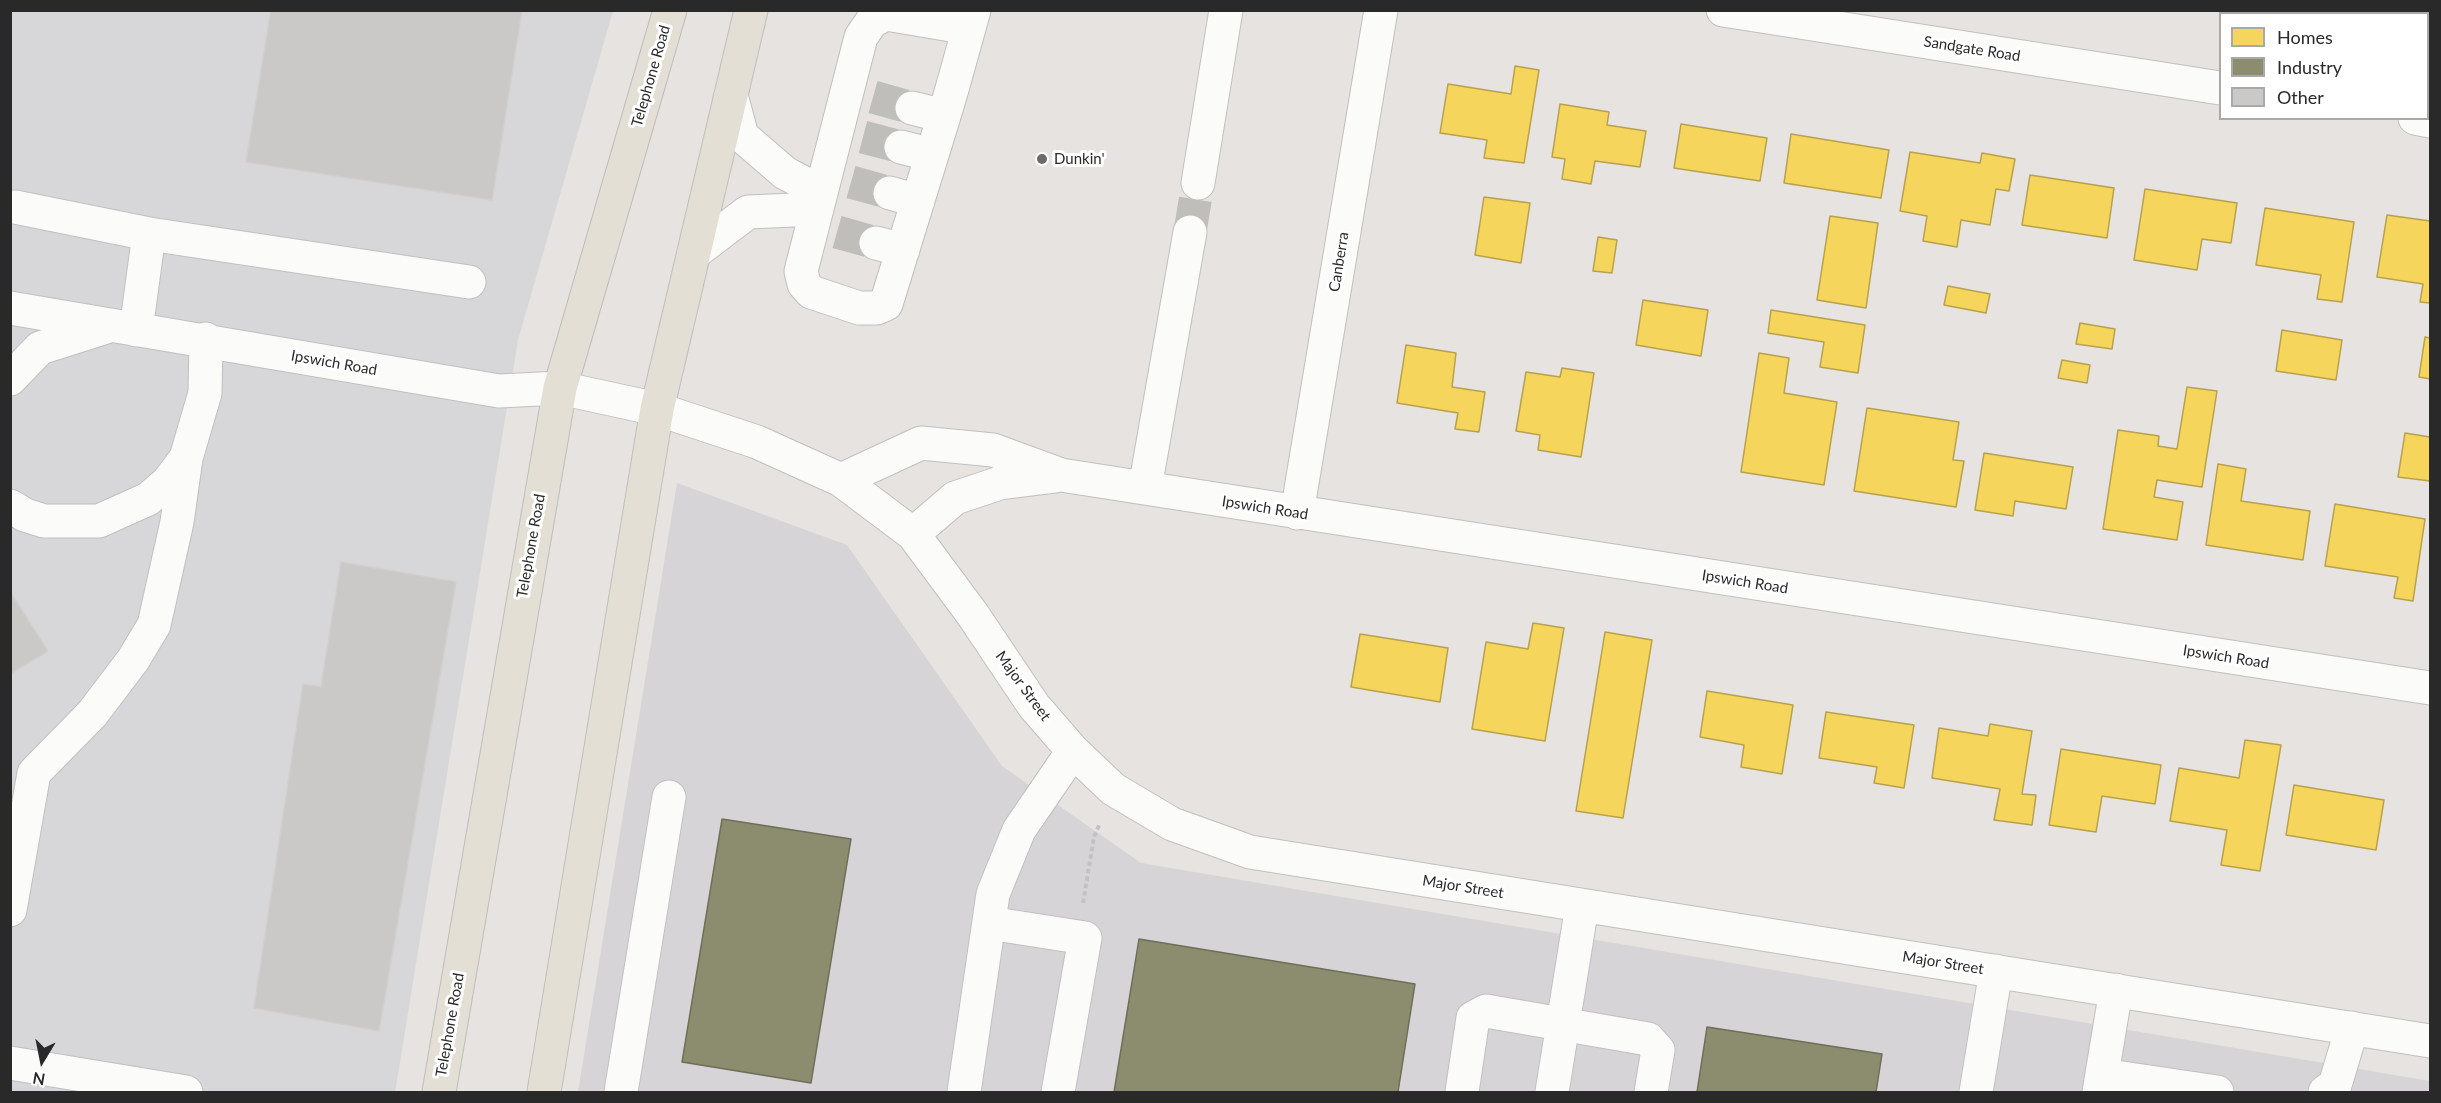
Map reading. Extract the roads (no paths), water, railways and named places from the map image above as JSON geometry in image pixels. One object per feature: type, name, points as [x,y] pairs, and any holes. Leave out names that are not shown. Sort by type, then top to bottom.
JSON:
[{"type":"main road","name":"Telephone Road","points":[[439,1092],[560,388],[670,10]]},
{"type":"main road","points":[[546,1092],[657,409],[751,10]]},
{"type":"street","points":[[1198,183],[1226,10]]},
{"type":"street","name":"Canberra","points":[[1298,513],[1381,10]]},
{"type":"street","name":"Sandgate Road","points":[[1723,10],[2219,88]]},
{"type":"street","points":[[886,14],[972,19],[932,155],[904,197],[890,247],[886,304],[877,308],[859,308],[811,292],[804,284],[801,271],[850,134],[860,93],[861,37],[872,21],[886,14]]},
{"type":"street","points":[[731,95],[742,136],[785,173],[827,202]]},
{"type":"street","points":[[912,108],[944,116]]},
{"type":"street","points":[[901,147],[932,155]]},
{"type":"street","points":[[693,254],[748,212],[827,202]]},
{"type":"street","points":[[15,207],[149,234],[469,282]]},
{"type":"street","points":[[1145,488],[1190,232]]},
{"type":"street","points":[[10,379],[40,348],[124,327],[149,234]]},
{"type":"street","name":"Ipswich Road","points":[[10,308],[206,339],[499,391],[560,388],[657,409]]},
{"type":"street","points":[[10,910],[34,773],[92,714],[133,660],[154,625],[177,522],[186,458],[204,393],[206,339]]},
{"type":"street","name":"Major Street","points":[[657,409],[757,441],[842,480],[913,534],[973,615],[1034,706],[1073,751],[1113,789],[1172,824],[1250,852],[2430,1041]]},
{"type":"street","name":"Ipswich Road","points":[[842,480],[921,443],[993,450],[1061,475],[2430,688]]},
{"type":"street","points":[[10,506],[25,515],[44,521],[99,521],[148,499],[168,482],[186,458]]},
{"type":"street","name":"Ipswich Road","points":[[913,534],[955,498],[1000,483],[1061,475]]},
{"type":"street","points":[[964,1092],[993,894],[1020,830],[1073,751]]},
{"type":"street","points":[[629,1091],[669,797]]},
{"type":"street","points":[[1552,1092],[1582,906]]},
{"type":"street","points":[[989,923],[1085,938],[1058,1092]]},
{"type":"street","points":[[1976,1092],[1995,971]]},
{"type":"street","points":[[2116,990],[2100,1084],[2217,1092]]},
{"type":"street","points":[[1462,1092],[1473,1018],[1486,1011],[1648,1038],[1658,1050],[1651,1092]]},
{"type":"street","points":[[2325,1092],[2336,1085],[2352,1028]]},
{"type":"street","points":[[10,1063],[186,1092]]},
{"type":"tunnel","points":[[873,97],[912,108]]},
{"type":"tunnel","points":[[863,137],[901,147]]},
{"type":"tunnel","points":[[851,182],[890,193]]},
{"type":"tunnel","points":[[1190,232],[1198,183]]},
{"type":"tunnel","points":[[837,232],[876,243]]},
{"type":"place","name":"Dunkin'","points":[[1042,159]]}]
